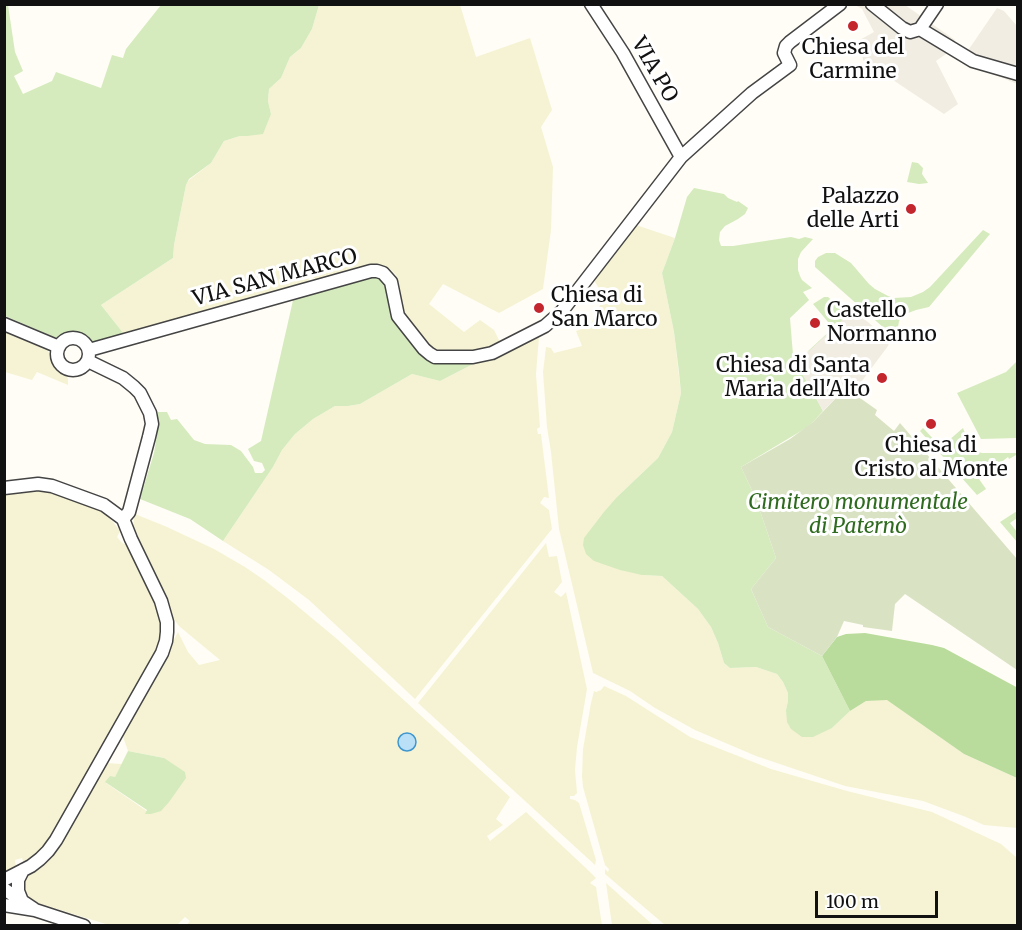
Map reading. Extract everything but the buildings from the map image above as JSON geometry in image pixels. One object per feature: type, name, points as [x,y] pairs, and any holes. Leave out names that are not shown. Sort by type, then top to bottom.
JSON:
[{"type":"street","name":"VIA PO","points":[[591,4],[623,53],[681,158]]},
{"type":"street","name":"VIA SAN MARCO","points":[[89,355],[371,271],[383,273],[391,282],[398,316],[429,354],[435,357],[473,357],[492,353],[545,326],[562,311],[681,158],[752,93],[790,65],[784,52],[790,42],[840,4]]},
{"type":"street","points":[[872,4],[910,32],[923,25],[937,4]]},
{"type":"street","points":[[923,25],[950,48],[973,61],[1017,74]]},
{"type":"street","points":[[4,324],[59,347]]},
{"type":"street","points":[[89,355],[83,368],[70,370],[59,361],[58,352],[59,347],[67,340],[83,341],[89,355],[123,378],[140,393],[150,412],[152,424],[149,437],[129,512],[123,519]]},
{"type":"street","points":[[4,488],[38,484],[52,486],[104,505],[123,519],[165,611],[167,622],[166,641],[162,653],[56,840],[40,859],[4,880]]},
{"type":"street","points":[[22,901],[18,891],[18,880],[23,870]]},
{"type":"street","points":[[4,889],[35,910]]},
{"type":"street","points":[[5,905],[35,910],[84,926]]},
{"type":"shaded area","points":[[319,5],[460,5],[476,57],[530,38],[552,110],[541,127],[553,167],[551,230],[543,289],[499,313],[443,284],[429,304],[464,332],[480,320],[494,330],[501,344],[482,351],[438,352],[428,346],[403,313],[396,275],[390,269],[372,265],[317,281],[312,276],[309,277],[308,284],[124,334],[101,305],[173,258],[186,185],[211,163],[224,141],[247,136],[271,114],[268,101],[269,89],[281,78],[290,57],[301,48],[312,29]]},
{"type":"shaded area","points":[[855,5],[905,5],[955,40],[946,54],[936,61],[958,104],[944,114],[863,60],[862,51],[856,42],[874,32],[862,9]]},
{"type":"shaded area","points":[[997,8],[1004,11],[1017,26],[1017,84],[964,62],[969,49]]},
{"type":"shaded area","points":[[636,225],[675,238],[662,273],[674,332],[681,393],[672,432],[658,458],[617,497],[642,575],[662,576],[698,609],[711,627],[724,663],[730,668],[756,667],[777,674],[788,693],[786,710],[832,728],[850,711],[866,701],[887,699],[964,754],[1017,778],[1017,828],[984,825],[923,801],[845,786],[756,756],[695,730],[630,691],[593,673],[559,529],[543,372],[546,347],[551,348],[554,353],[582,346],[576,331],[590,326],[604,297],[594,280]]},
{"type":"shaded area","points":[[853,310],[890,340],[853,393],[836,398],[823,411],[796,363]]},
{"type":"shaded area","points":[[4,332],[47,350],[56,366],[66,375],[68,385],[37,372],[32,380],[5,372]]},
{"type":"shaded area","points":[[536,334],[539,337],[536,374],[540,427],[537,429],[538,434],[541,434],[549,498],[544,497],[540,503],[549,510],[552,529],[415,699],[309,600],[269,570],[223,541],[282,450],[295,434],[313,419],[335,406],[360,404],[412,374],[440,381],[477,362],[487,360]]},
{"type":"shaded area","points":[[49,491],[100,509],[109,517],[120,531],[117,537],[127,545],[160,613],[161,637],[157,650],[52,835],[24,864],[22,858],[15,860],[16,867],[5,872],[5,493]]},
{"type":"shaded area","points":[[135,514],[214,549],[245,567],[337,639],[510,797],[496,819],[503,825],[487,836],[490,841],[526,812],[596,878],[590,883],[596,887],[602,925],[186,926],[190,921],[185,917],[177,925],[109,925],[31,901],[26,897],[21,888],[25,876],[54,854],[106,763],[122,764],[115,777],[106,783],[151,814],[164,758],[128,751],[122,734],[178,632],[188,652],[199,665],[220,660],[179,626],[173,618],[137,538],[133,525]]},
{"type":"shaded area","points":[[546,543],[549,557],[557,556],[562,582],[554,592],[561,597],[566,592],[587,689],[577,747],[575,770],[577,793],[570,796],[570,799],[579,803],[596,860],[595,865],[418,703]]},
{"type":"shaded area","points":[[604,686],[626,696],[690,737],[771,769],[932,812],[1001,844],[1017,858],[1017,925],[665,925],[605,874],[605,869],[608,872],[609,869],[605,865],[582,776],[583,749],[591,703],[594,691],[601,690]]},
{"type":"shaded area","points":[[606,883],[653,925],[612,925]]},
{"type":"green space","points":[[5,5],[8,5],[15,52],[23,71],[14,76],[23,94],[52,81],[56,72],[101,88],[112,55],[123,58],[126,49],[161,5],[319,5],[312,29],[301,48],[290,57],[281,78],[269,89],[268,101],[271,114],[263,134],[240,136],[224,141],[211,163],[189,179],[173,258],[101,305],[124,334],[97,342],[92,342],[76,332],[54,337],[5,316]]},
{"type":"green space","points":[[912,162],[918,163],[923,168],[922,174],[928,183],[907,182]]},
{"type":"green space","points":[[694,188],[724,194],[748,208],[745,214],[725,226],[720,232],[721,246],[791,237],[813,239],[798,259],[800,276],[812,288],[803,292],[809,300],[790,318],[793,355],[823,411],[806,428],[741,467],[756,499],[776,558],[751,589],[768,627],[822,656],[850,711],[832,728],[813,737],[802,737],[791,729],[787,722],[788,693],[777,674],[756,667],[730,668],[724,663],[711,627],[698,609],[662,576],[642,575],[594,561],[586,554],[583,545],[584,538],[604,512],[658,458],[672,432],[681,393],[674,332],[662,273],[687,197]]},
{"type":"green space","points":[[983,230],[990,234],[929,307],[903,315],[899,321],[900,329],[893,336],[815,267],[818,257],[826,253],[835,253],[851,263],[875,289],[894,298],[911,297],[930,287]]},
{"type":"green space","points":[[368,278],[384,281],[392,319],[420,355],[432,364],[477,362],[440,381],[412,374],[360,404],[335,406],[313,419],[295,434],[282,450],[223,541],[190,519],[140,499],[154,453],[158,412],[167,412],[171,420],[177,419],[194,440],[205,444],[231,445],[241,451],[255,473],[262,473],[265,470],[262,463],[254,461],[248,449],[261,441],[294,296]]},
{"type":"green space","points":[[828,297],[865,329],[807,352],[833,328],[813,304]]},
{"type":"green space","points":[[1017,361],[1017,438],[981,439],[957,393],[1006,372]]},
{"type":"green space","name":"Cimitero monumentale di Paternò","points":[[853,393],[877,410],[875,415],[894,431],[900,423],[1017,559],[1017,670],[905,594],[895,604],[892,631],[863,627],[863,625],[844,621],[837,637],[822,656],[768,627],[751,589],[776,558],[756,499],[741,467],[790,439],[813,422],[836,398]]},
{"type":"green space","points":[[923,428],[941,447],[963,428],[971,448],[975,451],[1017,453],[1017,456],[1009,459],[1008,457],[979,479],[986,489],[977,495],[920,431]]},
{"type":"green space","points":[[1017,511],[1017,518],[1010,523],[1017,532],[1017,542],[1000,522]]},
{"type":"green space","points":[[865,633],[944,648],[1018,688],[1017,778],[964,754],[887,700],[866,701],[850,711],[822,656],[837,637]]},
{"type":"green space","points":[[128,751],[164,758],[185,772],[186,778],[161,811],[145,814],[147,810],[105,782],[110,776],[115,777]]},
{"type":"water","points":[[407,733],[413,736],[416,742],[413,748],[407,751],[401,748],[398,742],[401,736]]},
{"type":"place","name":"Chiesa del Carmine","points":[[853,26]]},
{"type":"place","name":"Palazzo delle Arti","points":[[911,209]]},
{"type":"place","name":"Chiesa di San Marco","points":[[539,308]]},
{"type":"place","name":"Castello Normanno","points":[[815,323]]},
{"type":"place","name":"Chiesa di Santa Maria dell'Alto","points":[[882,378]]},
{"type":"place","name":"Chiesa di Cristo al Monte","points":[[931,424]]}]
